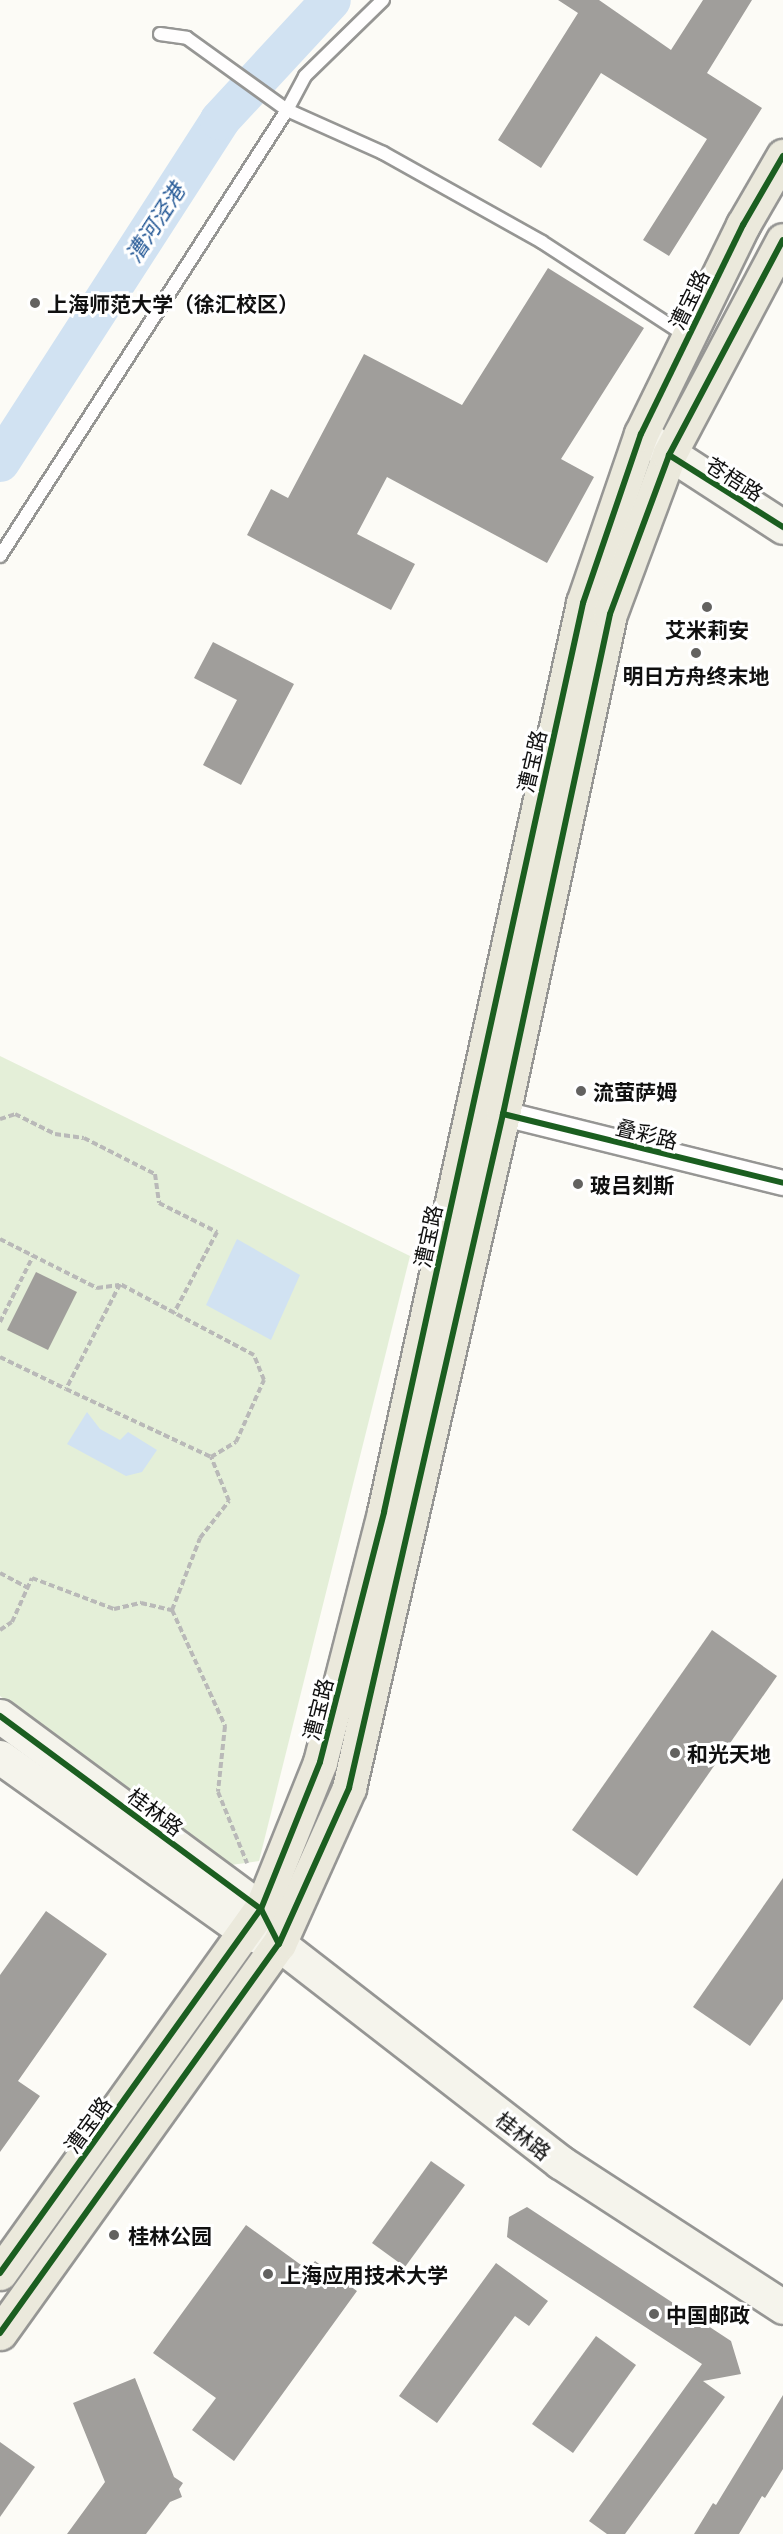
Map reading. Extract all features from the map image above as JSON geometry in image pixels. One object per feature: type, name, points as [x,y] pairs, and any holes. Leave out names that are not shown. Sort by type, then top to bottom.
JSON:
[{"type":"main road","name":"漕宝路","points":[[0,2273],[253,1920],[320,1762],[384,1512],[584,603],[641,434],[743,225],[783,156]]},
{"type":"main road","points":[[0,2333],[279,1944],[349,1788],[503,1114],[610,614],[669,456],[783,240]]},
{"type":"main road","name":"苍梧路","points":[[641,434],[669,456],[783,527]]},
{"type":"main road","name":"桂林路","points":[[0,1716],[253,1920],[279,1944],[560,2162],[783,2307]]},
{"type":"main road","name":"桂林路","points":[[0,1757],[253,1920]]},
{"type":"street","name":"叠彩路","points":[[472,1105],[783,1183]]},
{"type":"lane","points":[[0,556],[287,110],[305,76],[383,0]]},
{"type":"lane","points":[[160,34],[187,38],[287,110],[383,153],[542,242],[688,338]]},
{"type":"path","points":[[0,1119],[15,1114],[55,1134],[84,1138],[155,1174],[159,1203],[217,1232],[174,1313]]},
{"type":"path","points":[[0,1239],[98,1288],[120,1284],[254,1355],[264,1380],[236,1442],[211,1457]]},
{"type":"path","points":[[0,1322],[33,1256]]},
{"type":"path","points":[[66,1389],[120,1284]]},
{"type":"path","points":[[0,1358],[211,1457],[229,1501],[200,1538],[172,1610],[225,1726],[218,1792],[249,1870]]},
{"type":"path","points":[[0,1573],[27,1588]]},
{"type":"path","points":[[0,1630],[12,1622],[32,1578],[114,1608],[141,1603],[172,1610]]},
{"type":"green space","points":[[0,1056],[410,1256],[259,1861],[224,1866],[0,1696]]},
{"type":"water","points":[[237,1239],[300,1275],[271,1340],[206,1305]]},
{"type":"water","points":[[87,1412],[100,1429],[120,1440],[128,1432],[157,1450],[142,1472],[126,1476],[67,1444]]},
{"type":"building","points":[[558,0],[599,0],[671,50],[703,0],[752,0],[707,73],[762,108],[669,256],[643,240],[707,139],[601,73],[541,168],[498,140],[578,13]]},
{"type":"building","points":[[548,268],[644,328],[561,459],[594,477],[547,563],[387,477],[357,534],[415,564],[391,610],[247,535],[271,489],[288,498],[364,354],[462,405]]},
{"type":"building","points":[[213,642],[294,684],[241,785],[203,765],[237,700],[194,678]]},
{"type":"building","points":[[36,1272],[77,1292],[48,1350],[7,1330]]},
{"type":"building","name":"和光天地","points":[[712,1630],[777,1676],[637,1876],[572,1830]]},
{"type":"building","points":[[783,1878],[783,1999],[750,2046],[693,2007]]},
{"type":"building","points":[[46,1911],[107,1954],[18,2081],[40,2096],[0,2152],[0,1975]]},
{"type":"building","points":[[431,2161],[465,2185],[405,2267],[372,2243]]},
{"type":"building","points":[[527,2207],[731,2341],[741,2374],[703,2381],[725,2397],[625,2534],[607,2534],[589,2521],[702,2364],[507,2237],[509,2217]]},
{"type":"building","points":[[246,2225],[308,2270],[315,2261],[357,2291],[234,2461],[192,2430],[216,2398],[153,2353]]},
{"type":"building","points":[[496,2263],[548,2301],[529,2326],[515,2316],[437,2423],[399,2396]]},
{"type":"building","points":[[596,2336],[636,2365],[573,2453],[532,2424]]},
{"type":"building","points":[[135,2378],[174,2477],[183,2483],[179,2489],[182,2497],[170,2502],[146,2534],[67,2534],[105,2482],[73,2403]]},
{"type":"building","points":[[783,2395],[783,2469],[765,2498],[762,2496],[739,2534],[694,2534],[713,2503],[716,2505]]},
{"type":"building","points":[[0,2442],[35,2467],[0,2517]]},
{"type":"waterway","name":"漕河泾港","points":[[0,462],[220,120],[331,0]]},
{"type":"cycle path","points":[[0,2273],[261,1909],[320,1762],[384,1512],[583,603],[641,434],[743,225],[783,156]]},
{"type":"cycle path","points":[[0,2333],[279,1944],[349,1788],[503,1114],[610,614],[669,455],[783,240]]},
{"type":"cycle path","points":[[669,455],[783,527]]},
{"type":"cycle path","points":[[503,1114],[783,1183]]},
{"type":"cycle path","points":[[0,1716],[261,1909],[279,1944]]},
{"type":"place","name":"上海师范大学（徐汇校区）","points":[[35,303]]},
{"type":"place","name":"艾米莉安","points":[[707,607]]},
{"type":"place","name":"明日方舟终末地","points":[[696,653]]},
{"type":"place","name":"流萤萨姆","points":[[581,1091]]},
{"type":"place","name":"玻吕刻斯","points":[[578,1184]]},
{"type":"place","name":"和光天地","points":[[675,1753]]},
{"type":"place","name":"桂林公园","points":[[114,2235]]},
{"type":"place","name":"上海应用技术大学","points":[[268,2274]]},
{"type":"place","name":"中国邮政","points":[[654,2314]]}]
